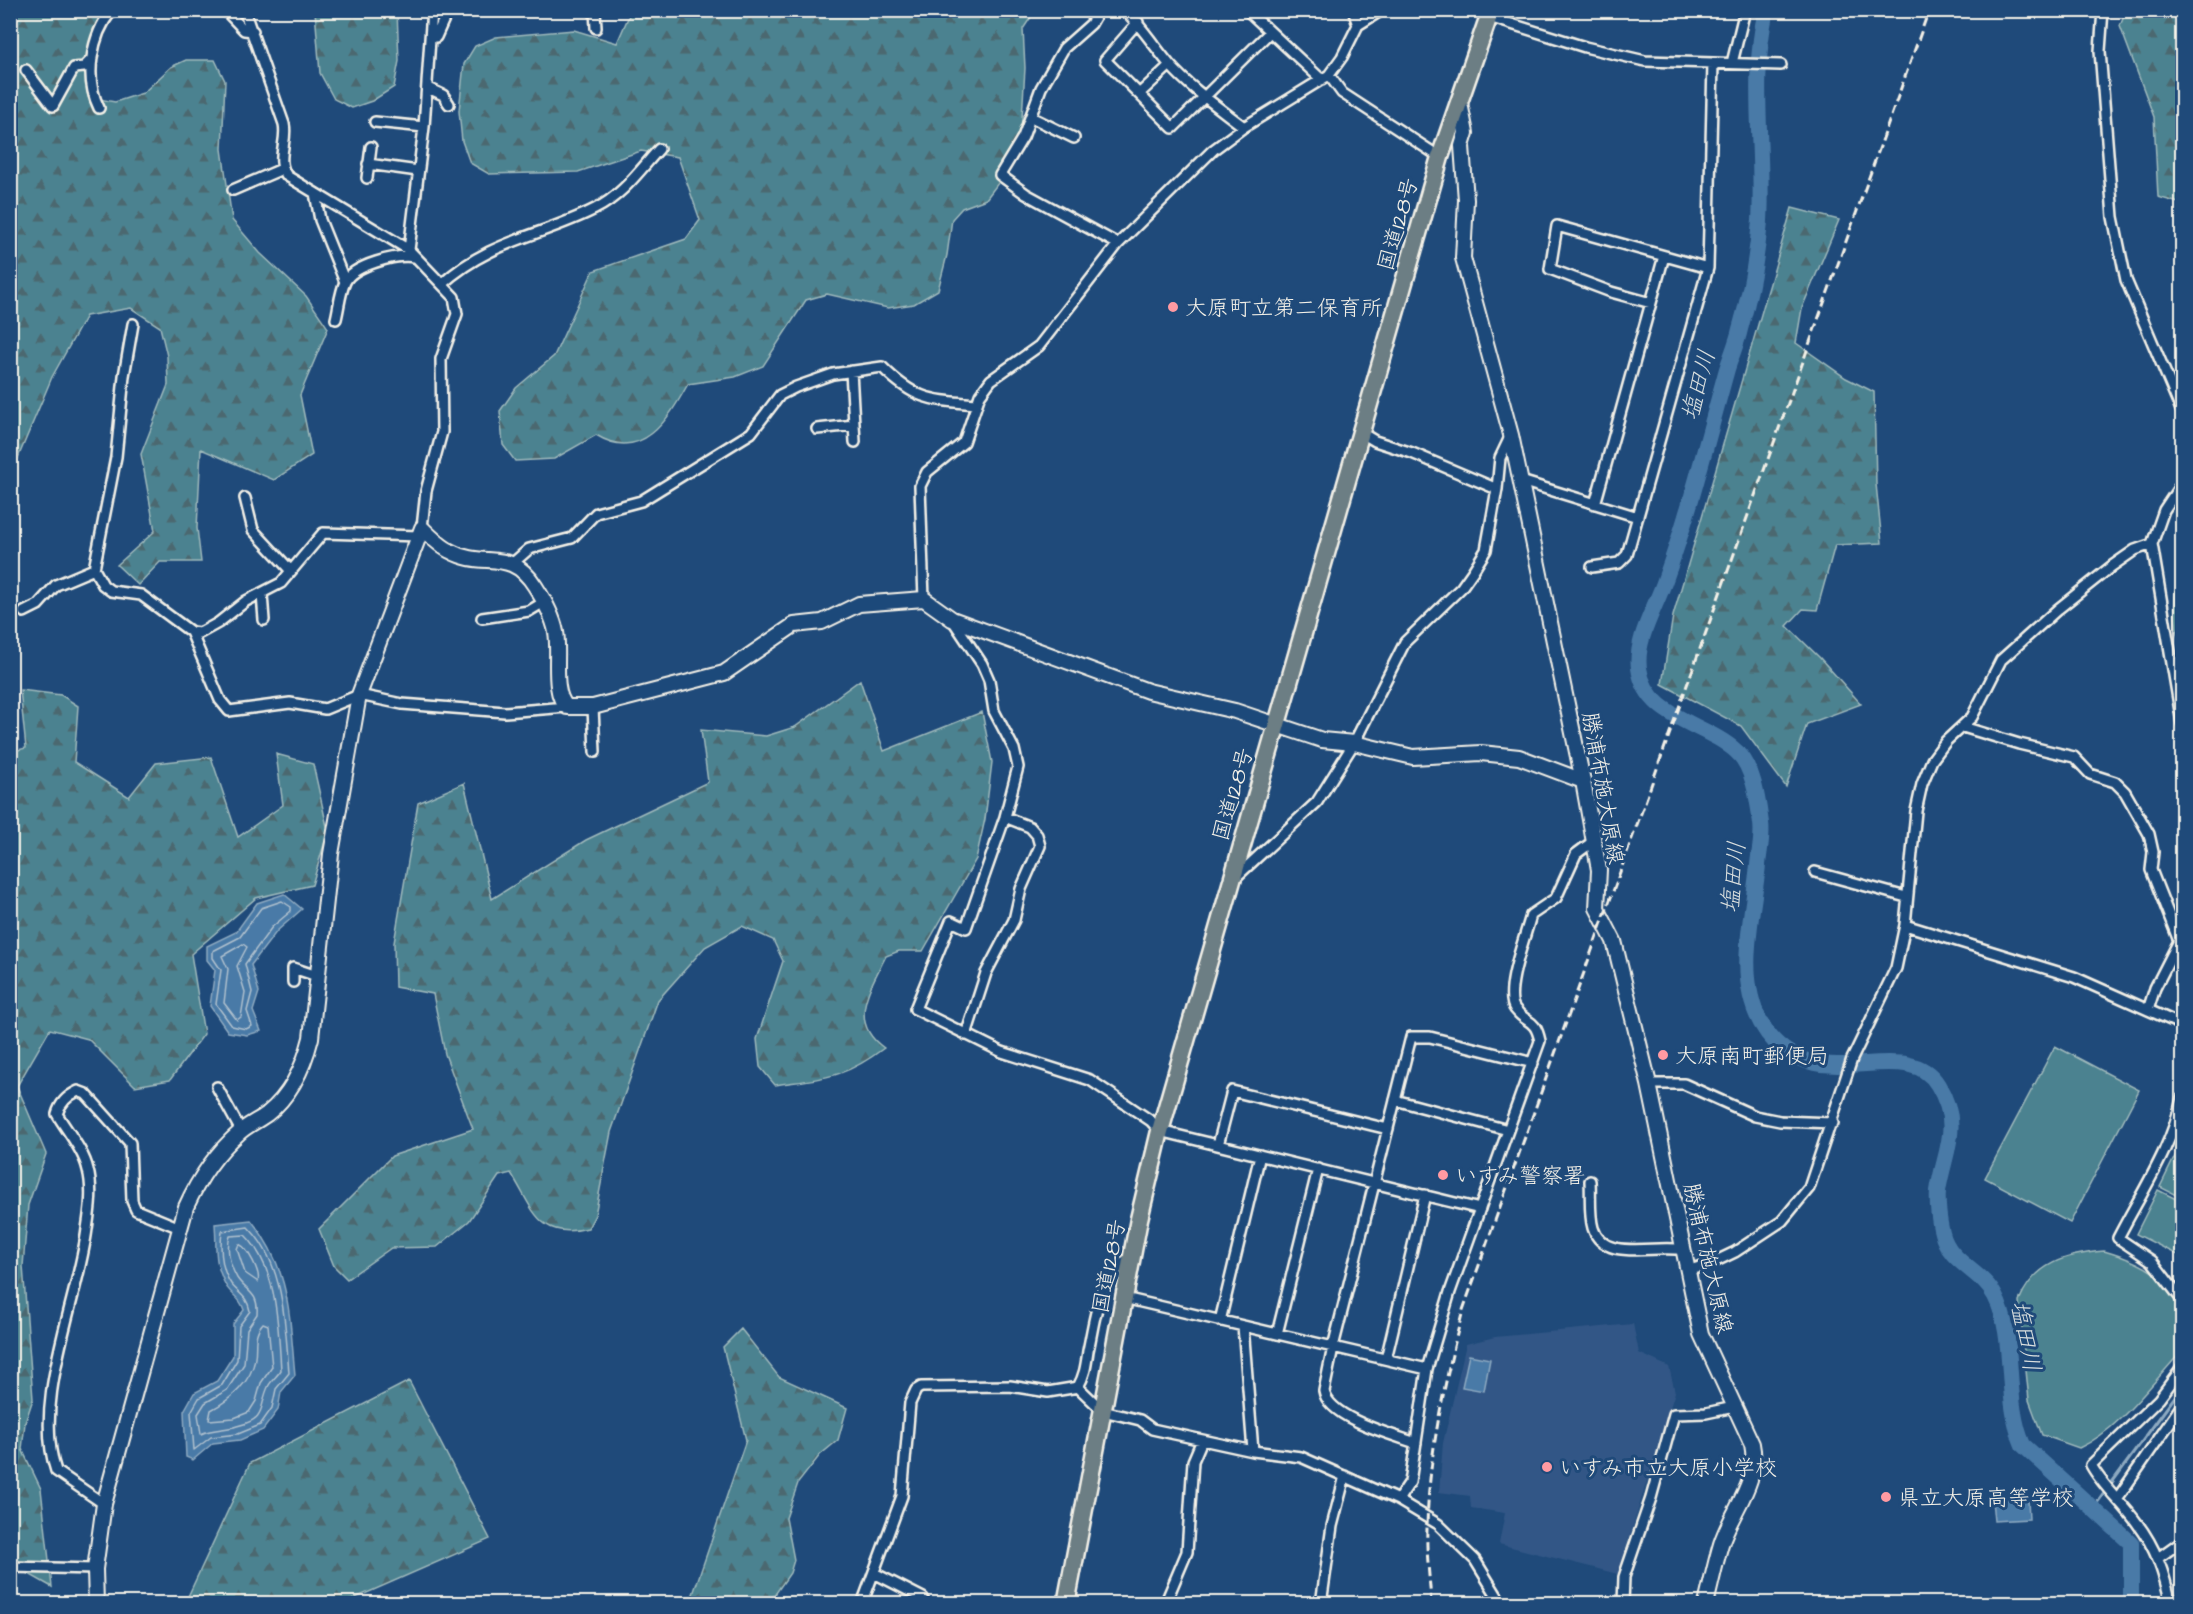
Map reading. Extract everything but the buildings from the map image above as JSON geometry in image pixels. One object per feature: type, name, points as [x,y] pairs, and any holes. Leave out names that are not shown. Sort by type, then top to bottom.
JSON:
[{"type":"highway","name":"国道128号","points":[[1066,1604],[1132,1255],[1160,1131],[1229,883],[1440,157],[1490,12]]},
{"type":"street","points":[[99,108],[91,92],[92,59],[102,22],[112,10]]},
{"type":"street","points":[[225,10],[244,30],[253,31]]},
{"type":"street","points":[[96,1604],[94,1569],[104,1504],[180,1228],[196,1184],[211,1162],[241,1131],[268,1113],[288,1091],[305,1061],[311,1038],[336,820],[358,695],[420,532],[426,491],[442,432],[441,359],[457,314],[454,297],[413,254],[287,176],[282,169],[286,132],[244,10]]},
{"type":"street","points":[[413,254],[418,171],[432,37],[432,10]]},
{"type":"street","points":[[432,37],[439,32],[448,10]]},
{"type":"street","points":[[595,10],[596,28]]},
{"type":"street","points":[[1099,10],[1091,24],[1064,48],[1041,88],[1023,137],[1000,174],[1026,194],[1118,244]]},
{"type":"street","points":[[1125,10],[1138,22],[1170,65],[1204,96],[1244,127]]},
{"type":"street","points":[[1247,10],[1342,93],[1440,157]]},
{"type":"street","points":[[1353,10],[1358,25]]},
{"type":"street","points":[[924,599],[920,486],[927,472],[964,442],[977,404],[991,380],[1039,346],[1118,244],[1214,150],[1244,127],[1325,78],[1342,57],[1358,25],[1382,10]]},
{"type":"street","points":[[1732,63],[1745,10]]},
{"type":"street","points":[[2103,10],[2100,51],[2113,217],[2129,288],[2182,412]]},
{"type":"street","points":[[1490,12],[1585,47],[1645,61],[1781,65]]},
{"type":"street","points":[[1138,22],[1105,60],[1173,128],[1270,32]]},
{"type":"street","points":[[26,70],[52,105],[75,68],[84,68],[92,59]]},
{"type":"street","points":[[1592,567],[1619,563],[1627,555],[1708,268],[1713,63]]},
{"type":"street","points":[[1139,94],[1170,65]]},
{"type":"street","points":[[428,88],[443,95],[449,104]]},
{"type":"street","name":"勝浦布施大原線","points":[[1460,103],[1466,133],[1462,146],[1466,200],[1463,258],[1511,435],[1584,781],[1600,880],[1597,908],[1614,941],[1649,1084],[1701,1334],[1752,1444],[1754,1470],[1721,1543],[1706,1604]]},
{"type":"street","points":[[1030,117],[1074,138]]},
{"type":"street","points":[[375,122],[424,127]]},
{"type":"street","points":[[367,178],[370,147]]},
{"type":"street","points":[[442,284],[464,264],[492,249],[596,209],[617,195],[659,149]]},
{"type":"street","points":[[368,164],[418,171]]},
{"type":"street","points":[[233,190],[282,169]]},
{"type":"street","points":[[315,193],[320,220],[345,282]]},
{"type":"street","points":[[1651,303],[1611,292],[1550,269],[1557,226],[1708,268]]},
{"type":"street","points":[[336,319],[345,282],[354,273],[387,258],[413,254]]},
{"type":"street","points":[[1596,504],[1664,256]]},
{"type":"street","points":[[133,324],[123,376],[116,458],[94,569],[104,585],[111,591],[141,595],[191,632],[200,633],[218,623],[246,601],[281,583],[323,533],[420,532],[451,552],[475,559],[513,563],[534,584],[556,633],[559,697],[567,707]]},
{"type":"street","points":[[513,563],[529,549],[572,538],[596,513],[641,501],[751,433],[780,395],[796,387],[851,371],[882,367],[912,393],[929,400],[977,404]]},
{"type":"street","points":[[851,371],[855,442]]},
{"type":"street","points":[[817,429],[854,425]]},
{"type":"street","points":[[1360,432],[1375,441],[1412,453],[1497,489]]},
{"type":"street","points":[[1229,883],[1317,802],[1354,743],[1406,642],[1461,588],[1486,549],[1500,458],[1511,435]]},
{"type":"street","points":[[1521,481],[1638,517]]},
{"type":"street","points":[[2182,483],[2164,510],[2152,544],[2182,723]]},
{"type":"street","points":[[245,498],[253,530],[291,571]]},
{"type":"street","points":[[1687,1271],[1735,1252],[1782,1221],[1809,1188],[1833,1123],[1852,1059],[1893,978],[1905,925],[1906,897],[1922,784],[1932,760],[1946,741],[1964,727],[1978,706],[1990,677],[2006,655],[2112,566],[2135,550],[2152,544]]},
{"type":"street","points":[[24,612],[38,605],[56,585],[94,569]]},
{"type":"street","points":[[262,594],[264,620]]},
{"type":"street","points":[[191,632],[220,700],[230,711],[290,704],[326,709],[358,695],[402,704],[505,712],[593,707],[724,673],[794,625],[822,622],[859,604],[924,599],[952,619],[1148,691],[1235,711],[1322,740],[1354,743],[1413,757],[1480,753],[1519,757],[1584,781]]},
{"type":"street","points":[[482,618],[529,611],[544,602]]},
{"type":"street","points":[[952,619],[982,664],[989,680],[994,711],[1014,749],[1018,767],[1005,817],[966,928],[951,921],[915,1009],[966,1035],[1037,1065],[1090,1080],[1151,1121],[1160,1131],[1480,1209]]},
{"type":"street","points":[[593,707],[594,752]]},
{"type":"street","points":[[1964,727],[2019,744],[2074,757],[2090,774],[2115,782],[2125,792],[2149,834],[2153,852],[2151,870],[2179,941],[2155,988],[2148,1010]]},
{"type":"street","points":[[966,1035],[986,973],[1014,920],[1022,889],[1040,846],[1037,835],[1030,827],[1005,817]]},
{"type":"street","points":[[1398,1500],[1410,1482],[1427,1369],[1480,1209],[1540,1041],[1537,1026],[1516,1010],[1510,992],[1531,915],[1556,898],[1576,854],[1595,840]]},
{"type":"street","points":[[1815,872],[1906,897]]},
{"type":"street","points":[[1905,925],[2074,977],[2182,1025]]},
{"type":"street","points":[[293,982],[293,968],[317,976]]},
{"type":"street","points":[[1416,1443],[1365,1425],[1332,1406],[1325,1397],[1324,1391],[1411,1037],[1430,1037],[1533,1063]]},
{"type":"street","points":[[1649,1084],[1684,1084],[1755,1116],[1779,1121],[1833,1123]]},
{"type":"street","points":[[217,1087],[241,1131]]},
{"type":"street","points":[[104,1504],[56,1471],[50,1443],[51,1391],[83,1259],[90,1206],[86,1164],[57,1114],[69,1096],[83,1091],[129,1141],[132,1201],[136,1210],[180,1228]]},
{"type":"street","points":[[1218,1145],[1232,1091],[1388,1129]]},
{"type":"street","points":[[2182,1098],[2169,1141],[2118,1238],[2152,1261],[2182,1300]]},
{"type":"street","points":[[1395,1100],[1508,1130]]},
{"type":"street","points":[[1220,1321],[1260,1155]]},
{"type":"street","points":[[1277,1334],[1318,1169]]},
{"type":"street","points":[[1590,1181],[1593,1228],[1599,1240],[1608,1247],[1621,1251],[1666,1247],[1683,1250]]},
{"type":"street","points":[[1386,1359],[1425,1195]]},
{"type":"street","points":[[874,1604],[863,1601],[902,1496],[910,1403],[916,1390],[1010,1386],[1048,1392],[1078,1386],[1085,1375],[1097,1308],[1104,1285],[1111,1273],[1132,1255]]},
{"type":"street","points":[[1124,1298],[1427,1369]]},
{"type":"street","points":[[1243,1326],[1253,1451]]},
{"type":"street","points":[[2171,1604],[2158,1558],[2137,1522],[2110,1492],[2091,1465],[2159,1399],[2182,1368]]},
{"type":"street","points":[[1078,1386],[1103,1411],[1140,1420],[1152,1429],[1253,1451],[1301,1457],[1398,1500],[1438,1524],[1475,1560],[1502,1604]]},
{"type":"street","points":[[2110,1492],[2182,1405]]},
{"type":"street","points":[[1623,1604],[1624,1577],[1651,1498],[1674,1414],[1706,1413],[1734,1407]]},
{"type":"street","points":[[1165,1604],[1186,1552],[1193,1461],[1202,1440]]},
{"type":"street","points":[[1321,1604],[1332,1526],[1345,1476]]},
{"type":"street","points":[[2158,1558],[2182,1541]]},
{"type":"street","points":[[10,1567],[94,1569]]},
{"type":"street","points":[[874,1573],[923,1599]]},
{"type":"shaded area","name":"いすみ市立大原小学校","points":[[1633,1324],[1639,1353],[1669,1367],[1675,1392],[1618,1574],[1499,1544],[1505,1513],[1471,1508],[1470,1496],[1439,1492],[1443,1443],[1466,1344],[1495,1337]]},
{"type":"green space","points":[[11,11],[106,11],[108,15],[88,97],[115,102],[143,93],[171,67],[186,60],[215,60],[225,81],[222,149],[232,220],[260,253],[306,296],[328,328],[300,395],[312,455],[274,480],[201,449],[197,528],[201,562],[160,562],[138,585],[117,565],[155,531],[141,454],[168,385],[167,356],[160,327],[131,308],[86,316],[52,377],[17,460],[11,468]]},
{"type":"green space","points":[[315,11],[397,11],[399,61],[394,87],[372,101],[352,108],[334,99],[320,73]]},
{"type":"green space","points":[[631,11],[1035,11],[1023,29],[1025,68],[1021,135],[1014,162],[986,199],[962,208],[952,219],[947,255],[938,290],[914,304],[888,308],[827,294],[806,300],[763,366],[735,377],[688,384],[662,423],[652,434],[640,441],[627,444],[612,442],[596,435],[554,459],[515,461],[503,445],[500,411],[516,388],[554,356],[593,271],[686,239],[700,220],[678,157],[641,151],[578,172],[489,174],[470,163],[462,141],[459,111],[464,64],[475,46],[496,37],[574,30],[617,43]]},
{"type":"green space","points":[[2126,11],[2182,11],[2182,204],[2158,197],[2154,117],[2120,26]]},
{"type":"green space","points":[[1792,208],[1839,220],[1802,308],[1796,343],[1846,378],[1874,392],[1876,484],[1882,543],[1835,545],[1817,610],[1803,609],[1787,626],[1820,658],[1861,704],[1807,724],[1786,787],[1741,726],[1662,684],[1673,616]]},
{"type":"green space","points":[[2182,568],[2182,661],[2176,626],[2175,602]]},
{"type":"green space","points":[[860,680],[884,751],[982,712],[992,762],[985,819],[976,859],[923,951],[899,951],[886,956],[869,992],[865,1004],[866,1027],[873,1038],[884,1048],[845,1071],[820,1078],[775,1085],[760,1067],[757,1039],[783,961],[773,940],[742,926],[705,947],[658,1000],[611,1132],[595,1215],[588,1228],[571,1231],[547,1226],[532,1209],[511,1173],[499,1176],[469,1221],[437,1247],[391,1248],[347,1279],[334,1266],[319,1229],[392,1156],[473,1129],[445,1054],[433,994],[395,987],[394,943],[418,803],[464,783],[492,899],[586,840],[708,782],[701,730],[766,736],[795,727]]},
{"type":"green space","points":[[20,690],[61,695],[78,706],[74,762],[129,797],[156,763],[211,757],[238,837],[283,805],[276,754],[313,764],[328,831],[312,885],[256,898],[191,954],[204,1034],[170,1080],[135,1086],[88,1039],[50,1029],[17,1086],[46,1154],[28,1205],[23,1266],[33,1399],[25,1423],[22,1449],[41,1489],[52,1587],[22,1570],[11,1571],[10,752],[26,748]]},
{"type":"green space","points":[[2055,1046],[2139,1090],[2070,1223],[1985,1178]]},
{"type":"green space","points":[[2182,1142],[2182,1198],[2160,1187]]},
{"type":"green space","points":[[2158,1190],[2182,1202],[2182,1257],[2136,1234]]},
{"type":"green space","points":[[2104,1251],[2129,1260],[2154,1273],[2173,1292],[2179,1303],[2182,1317],[2182,1351],[2121,1418],[2079,1448],[2042,1435],[2029,1400],[2019,1301],[2033,1278],[2053,1263],[2077,1255]]},
{"type":"green space","points":[[741,1329],[779,1377],[847,1408],[838,1440],[820,1455],[798,1483],[786,1518],[794,1560],[790,1573],[769,1603],[690,1603],[746,1440],[723,1347]]},
{"type":"green space","points":[[409,1381],[490,1539],[344,1603],[185,1603],[250,1463]]},
{"type":"water","points":[[284,894],[302,909],[277,931],[251,965],[259,992],[253,1011],[261,1031],[247,1035],[228,1032],[210,1006],[215,970],[207,960],[207,946],[236,932],[257,903]]},
{"type":"water","points":[[251,1220],[274,1257],[281,1275],[289,1312],[295,1375],[281,1392],[278,1410],[263,1430],[240,1440],[213,1443],[193,1460],[186,1457],[184,1411],[194,1393],[217,1381],[233,1356],[233,1324],[244,1310],[221,1276],[216,1254],[215,1224]]},
{"type":"water","points":[[1469,1355],[1490,1359],[1484,1391],[1462,1387]]},
{"type":"water","points":[[2028,1498],[2029,1519],[1994,1521],[1992,1500]]},
{"type":"waterway","name":"塩田川","points":[[1766,10],[1759,63],[1761,194],[1753,276],[1739,334],[1682,528],[1665,580],[1643,635],[1639,668],[1644,685],[1665,709],[1724,742],[1737,752],[1748,766],[1754,785],[1762,834],[1747,966],[1753,1005],[1761,1023],[1781,1047],[1804,1060],[1829,1065],[1903,1064],[1923,1070],[1938,1085],[1945,1100],[1951,1126],[1938,1191],[1942,1233],[1951,1252],[1989,1287],[2002,1313],[2006,1331],[2013,1409],[2023,1445],[2131,1543],[2131,1604]]},
{"type":"waterway","points":[[2094,1507],[2182,1387]]},
{"type":"railway","points":[[1431,1604],[1427,1538],[1434,1446],[1463,1310],[1929,10]]},
{"type":"place","name":"大原町立第二保育所","points":[[1173,307]]},
{"type":"place","name":"大原南町郵便局","points":[[1663,1055]]},
{"type":"place","name":"いすみ警察署","points":[[1443,1175]]},
{"type":"place","name":"いすみ市立大原小学校","points":[[1547,1467]]},
{"type":"place","name":"県立大原高等学校","points":[[1886,1497]]}]
